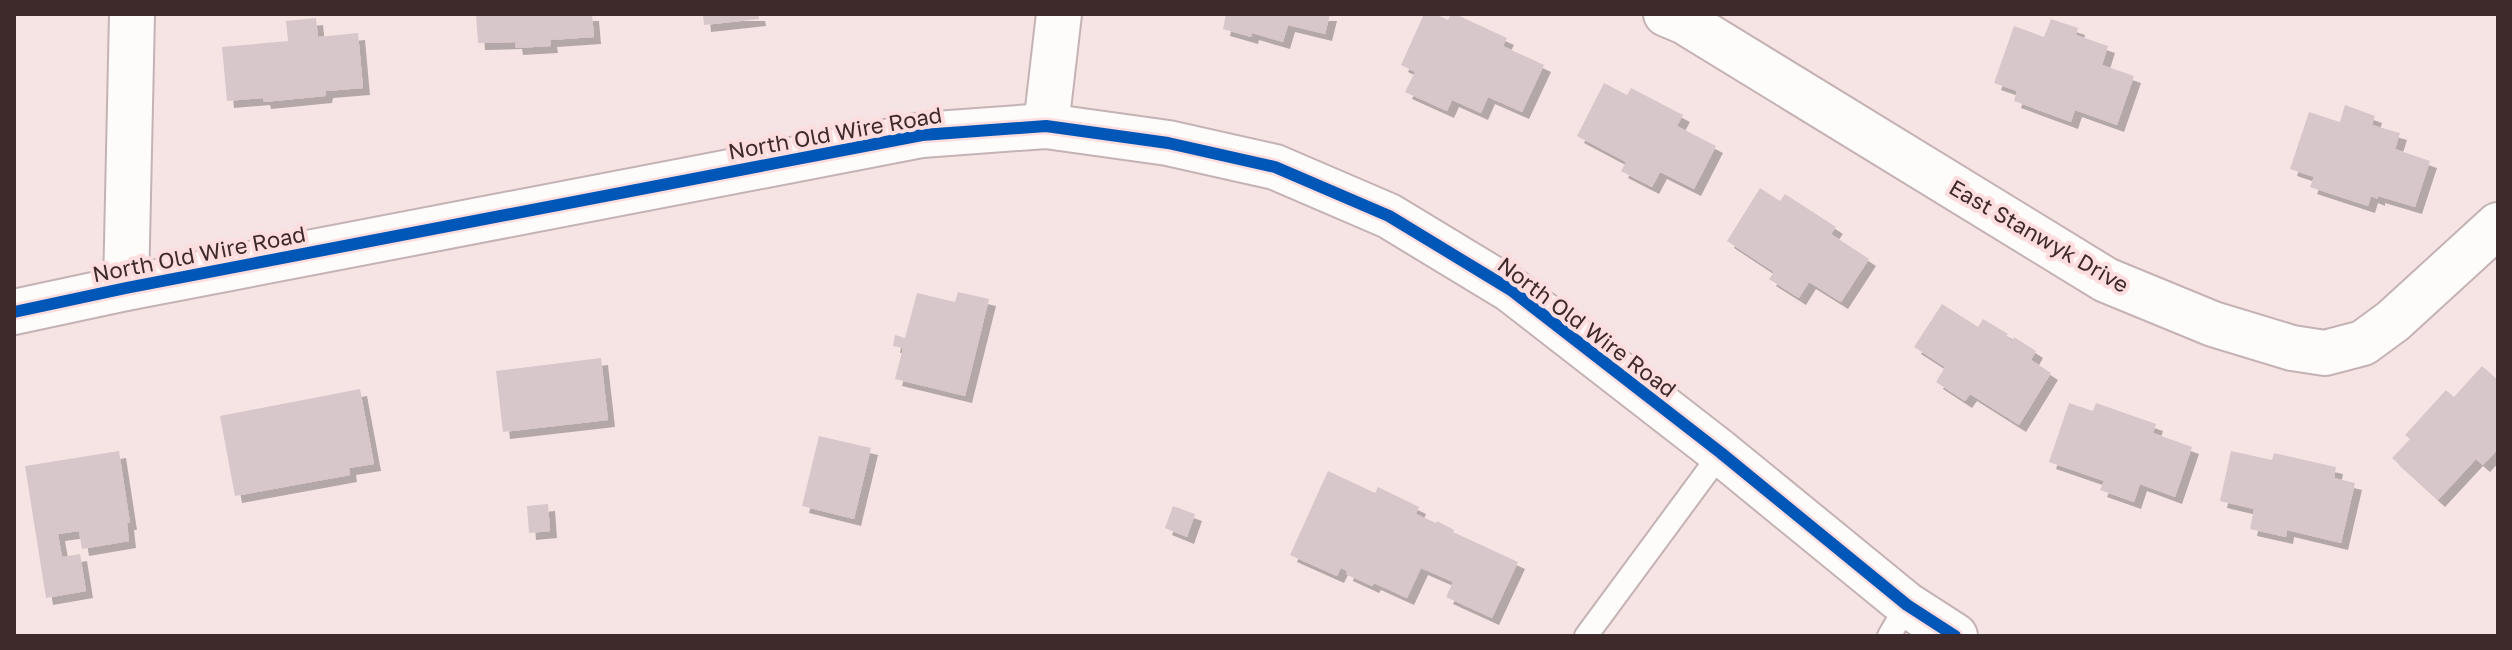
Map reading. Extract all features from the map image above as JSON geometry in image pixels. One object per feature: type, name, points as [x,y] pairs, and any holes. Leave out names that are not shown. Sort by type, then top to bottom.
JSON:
[{"type":"street","points":[[126,288],[132,14]]},
{"type":"street","points":[[1046,126],[1059,14]]},
{"type":"street","name":"East Stanwyk Drive","points":[[1666,14],[1685,22],[2106,280],[2213,324],[2292,348],[2325,353],[2363,343],[2393,321],[2498,225]]},
{"type":"street","name":"North Old Wire Road","points":[[14,312],[922,135],[1046,126],[1168,143],[1275,167],[1389,216],[1511,290],[1721,453],[1898,621],[1955,636]]},
{"type":"lane","points":[[1586,636],[1721,453]]},
{"type":"building","points":[[476,14],[592,14],[594,37],[550,40],[551,46],[516,48],[515,42],[478,43]]},
{"type":"building","points":[[703,14],[758,14],[759,19],[704,25]]},
{"type":"building","points":[[1226,14],[1330,14],[1325,34],[1288,25],[1283,42],[1223,29]]},
{"type":"building","points":[[1424,14],[1435,14],[1448,20],[1451,14],[1455,14],[1507,38],[1503,46],[1544,65],[1522,112],[1488,97],[1481,113],[1452,100],[1447,111],[1405,92],[1415,72],[1401,65]]},
{"type":"building","points":[[316,18],[318,37],[358,33],[363,88],[326,91],[325,96],[264,102],[263,98],[227,101],[222,47],[288,41],[286,21]]},
{"type":"building","points":[[2051,19],[2078,28],[2076,35],[2108,46],[2102,65],[2134,76],[2117,125],[2075,110],[2071,122],[2014,101],[2017,91],[1994,83],[2014,26],[2044,37]]},
{"type":"building","points":[[1604,83],[1627,95],[1631,88],[1683,115],[1677,126],[1716,146],[1694,189],[1660,172],[1652,187],[1621,171],[1626,162],[1577,136]]},
{"type":"building","points":[[2345,105],[2375,116],[2372,125],[2400,133],[2395,149],[2430,161],[2415,207],[2378,196],[2378,199],[2371,196],[2368,206],[2310,187],[2314,177],[2290,169],[2309,112],[2340,122]]},
{"type":"building","points":[[1760,188],[1780,201],[1785,194],[1836,227],[1831,234],[1869,259],[1841,302],[1809,282],[1799,298],[1769,279],[1774,272],[1727,241]]},
{"type":"building","points":[[958,292],[989,299],[965,396],[895,379],[903,348],[893,346],[895,335],[905,338],[917,293],[955,302]]},
{"type":"building","points":[[1942,304],[1978,327],[1983,319],[2008,334],[2006,336],[2012,341],[2014,337],[2036,351],[2031,360],[2051,373],[2019,425],[1970,394],[1965,401],[1936,382],[1945,367],[1914,347]]},
{"type":"building","points":[[601,358],[608,420],[503,432],[496,371]]},
{"type":"building","points":[[2482,366],[2498,380],[2498,449],[2483,465],[2476,459],[2438,500],[2392,458],[2410,439],[2405,435],[2446,390],[2454,397]]},
{"type":"building","points":[[360,389],[374,464],[349,468],[350,475],[235,496],[220,416]]},
{"type":"building","points":[[2069,403],[2093,411],[2096,403],[2156,424],[2153,433],[2192,447],[2175,497],[2140,484],[2134,502],[2100,490],[2104,481],[2049,462]]},
{"type":"building","points":[[819,436],[871,448],[854,519],[802,506]]},
{"type":"building","points":[[119,451],[130,523],[127,523],[129,541],[82,549],[79,531],[58,534],[62,557],[80,554],[86,591],[46,598],[25,466]]},
{"type":"building","points":[[2231,451],[2272,460],[2274,453],[2336,467],[2334,478],[2355,483],[2341,543],[2287,530],[2286,537],[2250,529],[2254,509],[2220,501]]},
{"type":"building","points":[[1328,471],[1375,493],[1378,487],[1419,507],[1416,514],[1437,521],[1453,532],[1518,562],[1492,618],[1446,597],[1453,582],[1421,568],[1407,598],[1374,583],[1372,586],[1346,574],[1347,571],[1341,568],[1337,576],[1290,555]]},
{"type":"building","points":[[548,504],[550,531],[529,533],[527,506]]},
{"type":"building","points":[[1173,506],[1195,514],[1187,537],[1165,528]]},
{"type":"cycle path","points":[[14,312],[922,135],[1046,126],[1168,143],[1275,167],[1389,216],[1511,290],[1721,453],[1907,605],[1955,636]]}]
